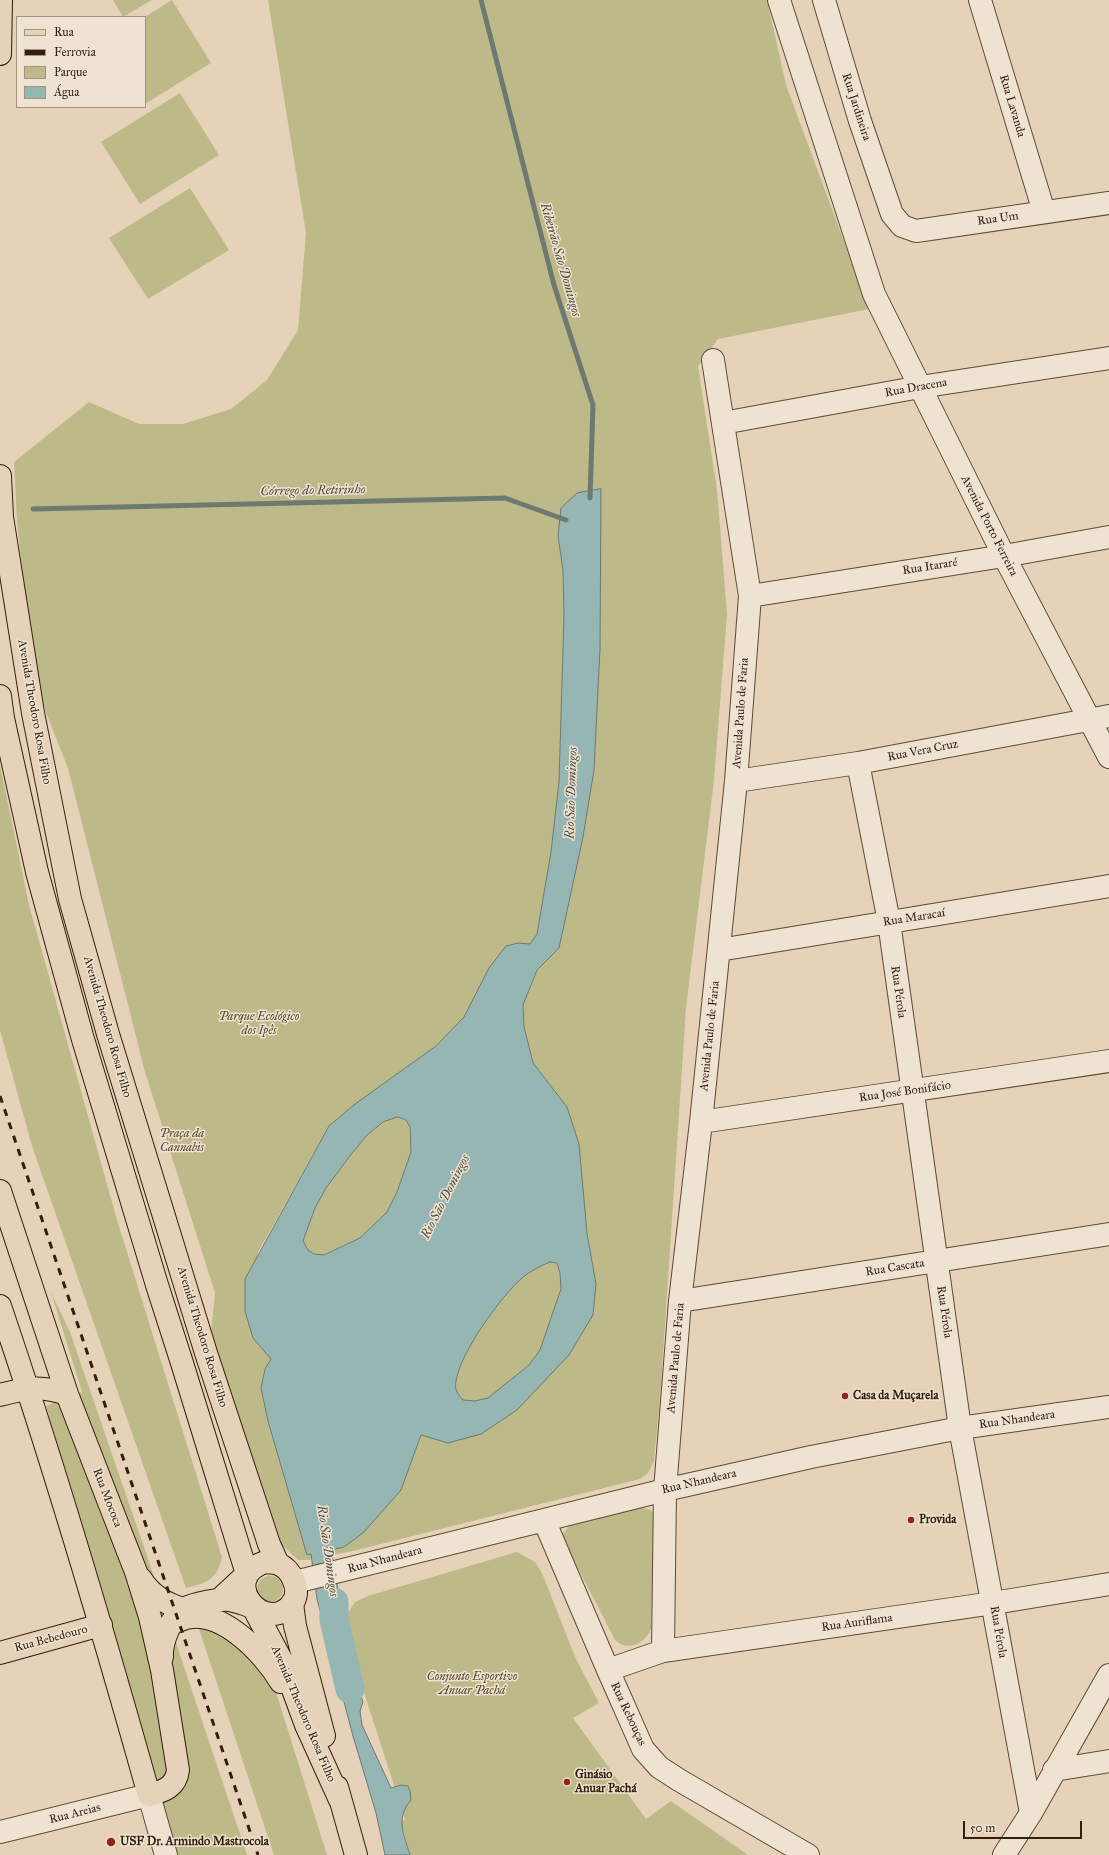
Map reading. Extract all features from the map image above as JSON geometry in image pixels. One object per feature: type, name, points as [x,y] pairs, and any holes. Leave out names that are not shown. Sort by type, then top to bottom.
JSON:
[{"type":"main road","points":[[0,54],[1,0]]},
{"type":"main road","name":"Avenida Theodoro Rosa Filho","points":[[0,476],[2,516],[33,713],[70,899],[108,1034],[184,1277],[267,1537],[278,1564]]},
{"type":"main road","name":"Avenida Theodoro Rosa Filho","points":[[0,696],[3,718],[36,872],[82,1036],[157,1285],[247,1574]]},
{"type":"main road","points":[[3,718],[33,713]]},
{"type":"main road","points":[[17,780],[44,774]]},
{"type":"main road","name":"Rua Mococa","points":[[0,1191],[67,1394],[136,1572],[150,1617],[162,1670],[178,1770],[177,1779],[171,1786],[160,1792],[149,1795]]},
{"type":"main road","points":[[135,1209],[160,1199]]},
{"type":"main road","points":[[157,1285],[184,1277]]},
{"type":"main road","points":[[0,1306],[28,1388],[101,1625],[149,1795]]},
{"type":"main road","points":[[0,1395],[28,1388],[44,1388],[67,1394]]},
{"type":"main road","points":[[162,1670],[162,1651],[178,1616],[219,1600],[232,1600],[253,1607],[263,1613],[275,1614],[284,1610],[292,1603],[303,1580],[278,1564],[265,1562],[255,1566],[219,1600]]},
{"type":"main road","points":[[136,1572],[146,1588],[182,1619],[202,1617],[212,1619],[226,1626],[257,1652],[276,1674],[306,1724]]},
{"type":"main road","points":[[247,1574],[244,1585],[247,1596],[253,1607]]},
{"type":"main road","name":"Avenida Theodoro Rosa Filho","points":[[292,1603],[295,1626],[340,1800],[356,1855]]},
{"type":"main road","name":"Avenida Theodoro Rosa Filho","points":[[253,1607],[284,1665],[306,1724],[340,1800]]},
{"type":"main road","name":"Rua Bebedouro","points":[[0,1653],[101,1625]]},
{"type":"street","name":"Avenida Porto Ferreira","points":[[779,0],[874,294],[1004,556],[1100,718],[1109,757]]},
{"type":"street","name":"Rua Jardineira","points":[[824,0],[860,122],[892,214]]},
{"type":"street","name":"Rua Lavanda","points":[[980,0],[1044,212]]},
{"type":"street","name":"Rua Um","points":[[892,214],[902,226],[916,231],[1109,202]]},
{"type":"street","name":"Rua Dracena","points":[[723,422],[920,387],[1109,358]]},
{"type":"street","name":"Avenida Paulo de Faria","points":[[664,1650],[665,1490],[680,1301],[701,1122],[736,781],[750,596],[713,360]]},
{"type":"street","name":"Rua Itararé","points":[[750,596],[1004,556],[1109,537]]},
{"type":"street","name":"Rua Vera Cruz","points":[[736,781],[858,764],[1100,718]]},
{"type":"street","name":"Rua Pérola","points":[[858,764],[889,922],[960,1428],[1031,1812]]},
{"type":"street","name":"Rua Maracaí","points":[[718,950],[1109,886]]},
{"type":"street","name":"Rua José Bonifácio","points":[[701,1122],[1109,1061]]},
{"type":"street","name":"Rua Cascata","points":[[680,1301],[1109,1234]]},
{"type":"street","name":"Rua Nhandeara","points":[[303,1580],[665,1490],[811,1457],[960,1428],[1109,1407]]},
{"type":"street","name":"Rua Rebouças","points":[[544,1520],[643,1749],[659,1767],[808,1855]]},
{"type":"street","name":"Rua Auriflama","points":[[608,1670],[664,1650],[993,1603],[1109,1584]]},
{"type":"street","points":[[1004,1855],[1031,1812],[1109,1675]]},
{"type":"street","points":[[1054,1770],[1109,1761]]},
{"type":"street","points":[[149,1795],[166,1855]]},
{"type":"street","name":"Rua Areias","points":[[0,1832],[149,1795]]},
{"type":"green space","points":[[113,0],[152,0],[125,16],[122,16]]},
{"type":"green space","points":[[172,0],[211,63],[146,103],[146,16]]},
{"type":"green space","points":[[268,0],[767,0],[786,85],[869,309],[718,339],[698,366],[717,490],[727,614],[714,780],[686,1008],[661,1384],[654,1461],[648,1473],[640,1479],[357,1550],[309,1560],[298,1560],[282,1545],[211,1333],[215,1293],[145,1072],[68,768],[45,710],[28,627],[17,521],[14,462],[89,402],[139,424],[183,424],[231,409],[267,380],[298,330],[306,233]],"holes":[[[600,489],[600,649],[594,770],[559,948],[537,970],[523,1005],[524,1027],[533,1063],[567,1107],[596,1284],[481,1434],[421,1435],[401,1490],[364,1532],[344,1547],[307,1555],[268,1421],[261,1388],[265,1369],[271,1359],[253,1338],[258,1252],[329,1126],[355,1104],[436,1046],[464,1017],[477,994],[518,943],[530,945],[537,933],[551,852],[559,782],[564,615],[563,570],[558,536]]]},
{"type":"green space","points":[[180,93],[219,155],[140,204],[101,142]]},
{"type":"green space","points":[[190,188],[229,250],[148,299],[109,238]]},
{"type":"green space","points":[[0,765],[29,905],[117,1220],[222,1557],[220,1565],[214,1576],[205,1582],[186,1588],[32,1146],[0,1030]]},
{"type":"green space","points":[[398,1116],[406,1120],[410,1127],[411,1152],[397,1192],[387,1213],[360,1238],[324,1255],[314,1254],[308,1250],[303,1241],[315,1208],[326,1188],[367,1135],[383,1122]]},
{"type":"green space","points":[[550,1262],[557,1263],[560,1273],[561,1289],[540,1350],[529,1365],[488,1398],[475,1402],[463,1400],[457,1392],[456,1381],[459,1369],[473,1341],[493,1311],[514,1286],[529,1273]]},
{"type":"green space","points":[[51,1292],[70,1332],[247,1855],[176,1855],[46,1406],[82,1392]]},
{"type":"green space","points":[[640,1507],[651,1510],[655,1516],[651,1629],[645,1639],[635,1645],[630,1646],[620,1644],[615,1640],[563,1539],[563,1534],[569,1526]]},
{"type":"green space","name":"Conjunto Esportivo Anuar Pachá","points":[[517,1552],[535,1562],[542,1573],[576,1659],[599,1703],[573,1718],[646,1819],[671,1801],[748,1855],[410,1855],[401,1822],[405,1819],[355,1665],[346,1616],[355,1602],[368,1596]]},
{"type":"green space","points":[[270,1576],[279,1580],[283,1589],[279,1598],[270,1602],[261,1598],[257,1589],[261,1580]]},
{"type":"green space","points":[[199,1629],[214,1629],[247,1655],[275,1689],[327,1855],[274,1855]]},
{"type":"water","points":[[601,489],[600,649],[594,770],[583,837],[559,948],[537,970],[523,1005],[524,1027],[533,1063],[567,1107],[579,1144],[587,1233],[596,1284],[593,1315],[569,1355],[517,1410],[481,1434],[448,1443],[421,1435],[401,1490],[364,1532],[344,1547],[331,1550],[339,1595],[337,1604],[339,1644],[363,1702],[360,1711],[362,1725],[391,1788],[401,1785],[408,1786],[410,1791],[411,1800],[403,1814],[402,1827],[410,1855],[385,1855],[376,1813],[353,1736],[317,1599],[311,1554],[307,1555],[268,1421],[261,1388],[265,1369],[271,1359],[253,1338],[245,1311],[245,1279],[329,1126],[355,1104],[436,1046],[464,1017],[489,968],[506,946],[518,943],[530,944],[537,934],[551,852],[559,782],[564,615],[563,570],[558,536],[561,508],[577,493]],"holes":[[[398,1117],[406,1120],[410,1127],[411,1152],[397,1192],[387,1212],[360,1238],[324,1255],[314,1254],[308,1250],[303,1241],[315,1208],[326,1188],[367,1135],[383,1122]],[[550,1262],[557,1263],[560,1273],[561,1289],[540,1350],[529,1365],[488,1398],[475,1401],[463,1400],[456,1389],[456,1381],[459,1369],[473,1341],[493,1311],[514,1286],[523,1277]]]},
{"type":"waterway","name":"Ribeirão São Domingos","points":[[481,0],[554,285],[593,405],[590,498]]},
{"type":"waterway","name":"Córrego do Retirinho","points":[[33,509],[505,498],[566,520]]},
{"type":"waterway","name":"Rio São Domingos","points":[[334,1602],[334,1620],[350,1689]]},
{"type":"railway","points":[[0,1096],[258,1855]]},
{"type":"place","name":"Casa da Muçarela","points":[[845,1396]]},
{"type":"place","name":"Provida","points":[[911,1520]]},
{"type":"place","name":"Ginásio Anuar Pachá","points":[[567,1782]]},
{"type":"place","name":"USF Dr. Armindo Mastrocola","points":[[111,1842]]},
{"type":"park label","name":"Parque Ecológico dos Ipês","points":[[259,1024]]},
{"type":"park label","name":"Praça da Cannabis","points":[[182,1141]]}]
